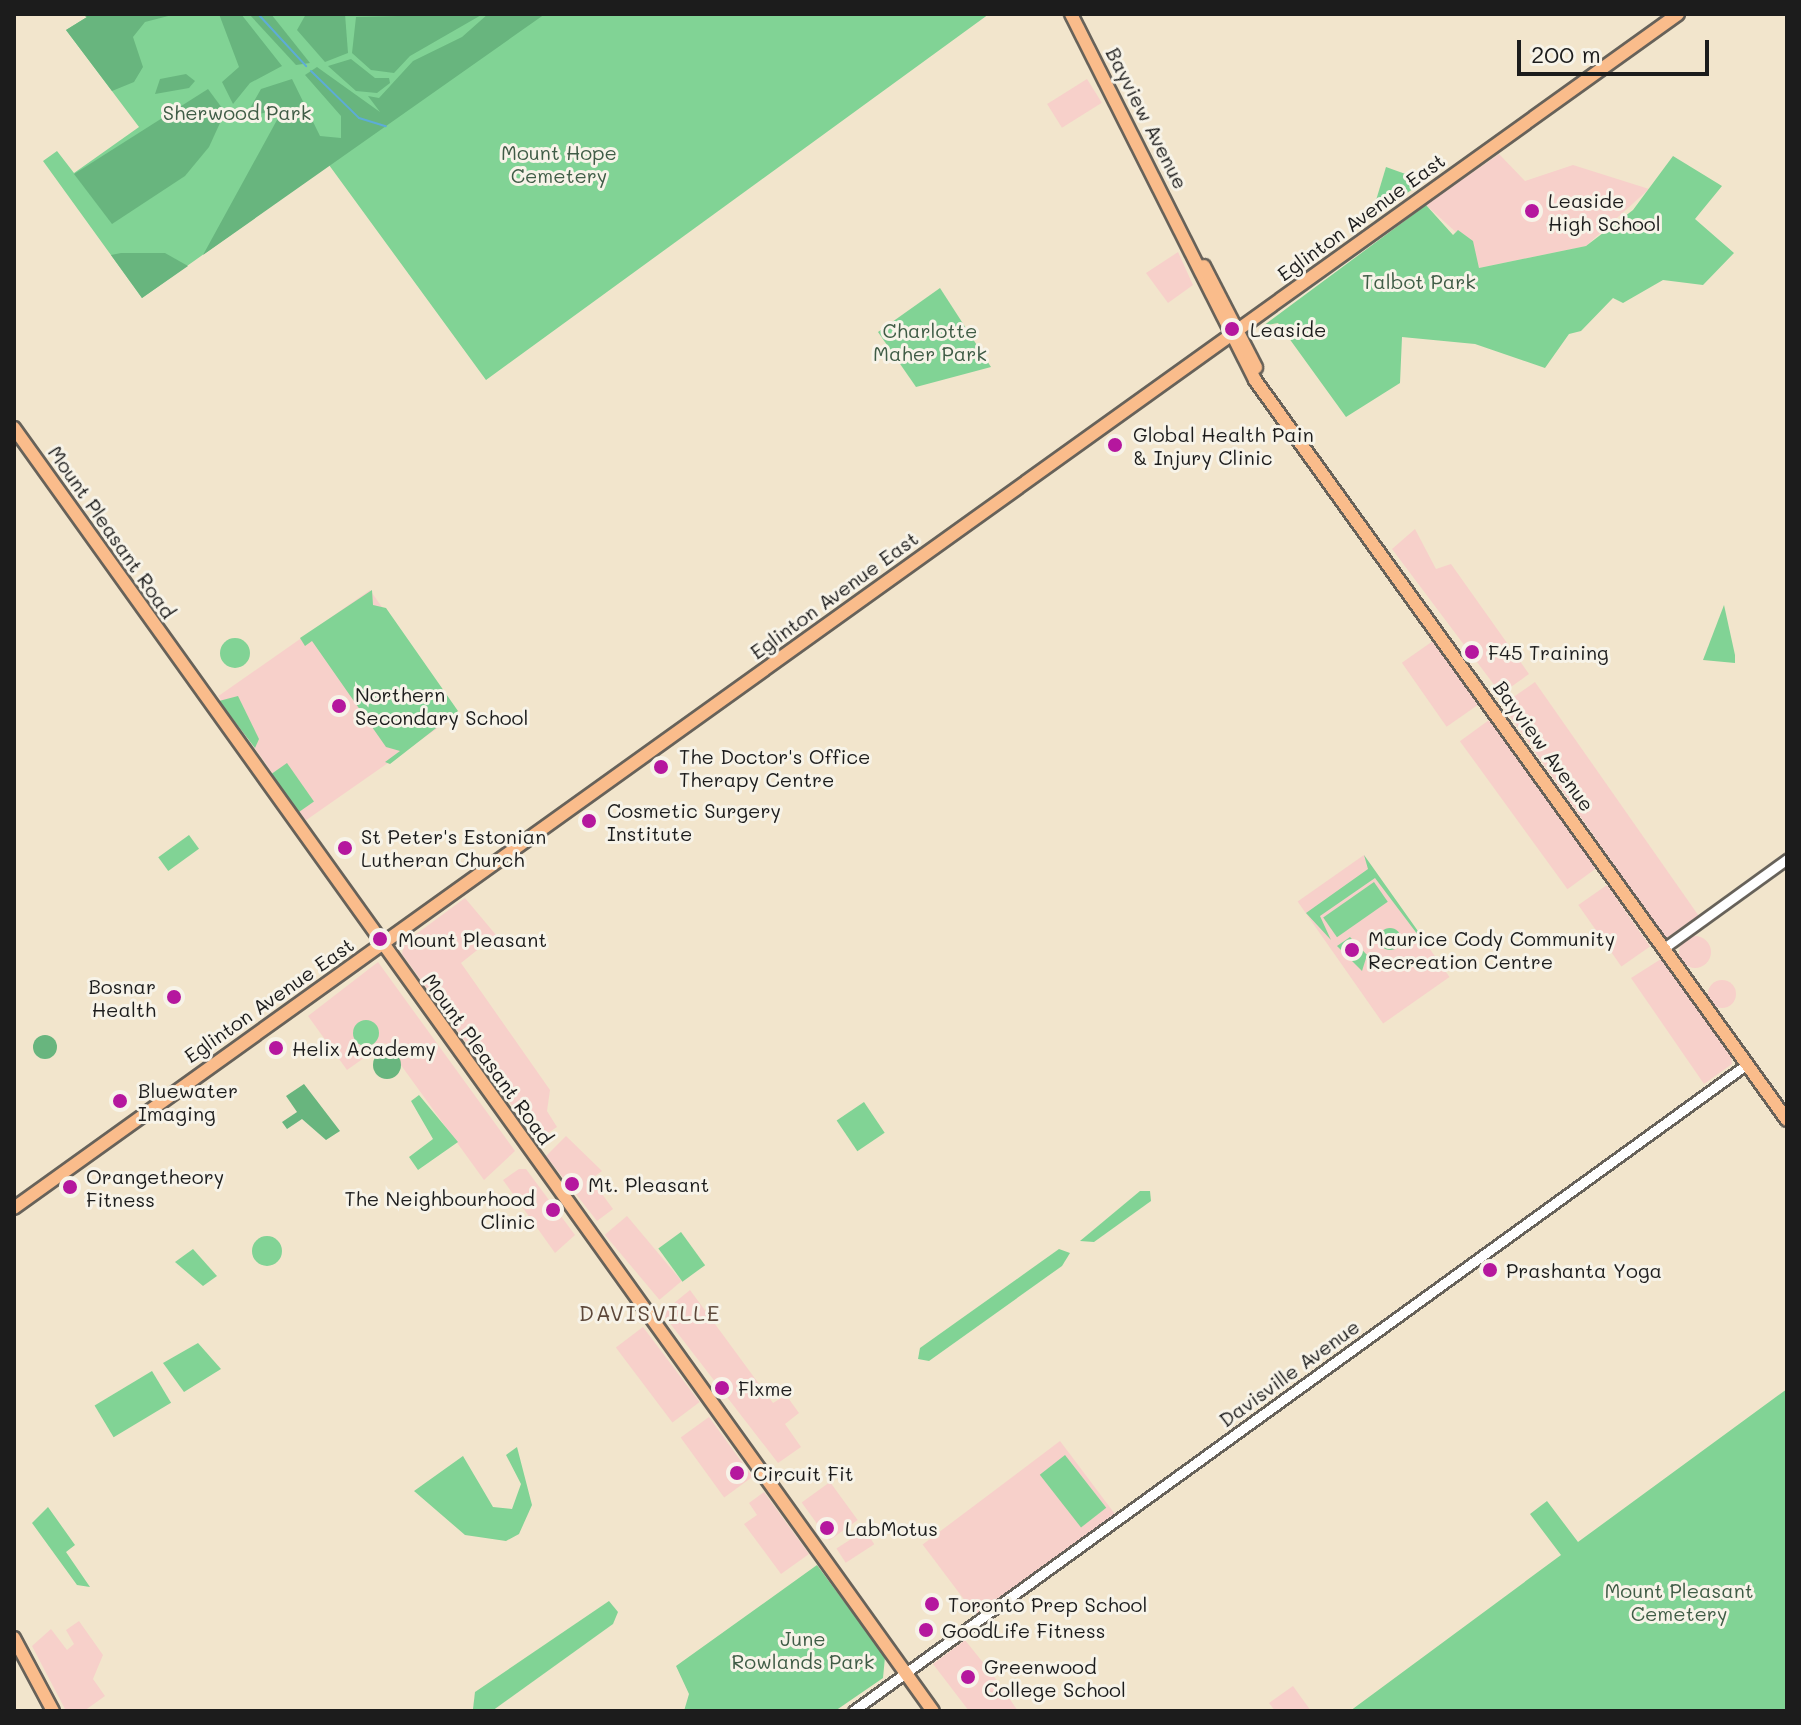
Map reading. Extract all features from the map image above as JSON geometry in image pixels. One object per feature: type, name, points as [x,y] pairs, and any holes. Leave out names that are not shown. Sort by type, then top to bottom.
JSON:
[{"type":"main road","name":"Bayview Avenue","points":[[1071,14],[1269,396],[1787,1120]]},
{"type":"main road","name":"Eglinton Avenue East","points":[[14,1208],[1678,14]]},
{"type":"main road","name":"Mount Pleasant Road","points":[[14,428],[382,945],[909,1671],[933,1711]]},
{"type":"main road","points":[[14,1638],[53,1711]]},
{"type":"street","points":[[1664,948],[1787,859]]},
{"type":"street","name":"Davisville Avenue","points":[[853,1711],[1747,1064]]},
{"type":"shaded area","points":[[1087,79],[1102,103],[1062,128],[1047,104]]},
{"type":"shaded area","name":"Leaside High School","points":[[1499,154],[1525,181],[1573,165],[1649,189],[1586,246],[1479,268],[1470,245],[1426,205]]},
{"type":"shaded area","points":[[1178,252],[1193,285],[1168,303],[1146,273]]},
{"type":"shaded area","points":[[1415,529],[1436,569],[1451,564],[1529,674],[1501,694],[1392,549]]},
{"type":"shaded area","name":"Northern Secondary School","points":[[370,590],[457,715],[306,821],[218,696]]},
{"type":"shaded area","points":[[1433,641],[1478,705],[1447,727],[1402,663]]},
{"type":"shaded area","points":[[1535,682],[1698,915],[1666,938],[1502,705]]},
{"type":"shaded area","points":[[1489,720],[1597,868],[1567,889],[1460,741]]},
{"type":"shaded area","points":[[1364,855],[1449,977],[1383,1024],[1298,901]]},
{"type":"shaded area","points":[[1607,885],[1650,946],[1621,967],[1578,905]]},
{"type":"shaded area","points":[[465,898],[496,935],[461,963],[550,1090],[547,1111],[557,1127],[537,1140],[402,954],[404,943]]},
{"type":"shaded area","points":[[1695,936],[1706,941],[1711,952],[1706,963],[1695,968],[1684,963],[1679,952],[1684,941]]},
{"type":"shaded area","points":[[1661,959],[1731,1057],[1732,1064],[1704,1084],[1631,978]]},
{"type":"shaded area","points":[[378,962],[515,1151],[484,1180],[385,1043],[347,1070],[308,1016]]},
{"type":"shaded area","points":[[1722,980],[1732,984],[1736,994],[1732,1004],[1722,1008],[1712,1004],[1708,994],[1712,984]]},
{"type":"shaded area","points":[[566,1136],[602,1171],[591,1179],[613,1209],[597,1221],[546,1156]]},
{"type":"shaded area","points":[[519,1169],[526,1169],[575,1235],[555,1253],[503,1180]]},
{"type":"shaded area","points":[[627,1216],[682,1281],[659,1300],[605,1235]]},
{"type":"shaded area","points":[[690,1290],[773,1403],[786,1395],[799,1413],[785,1424],[801,1447],[778,1463],[662,1313]]},
{"type":"shaded area","points":[[643,1327],[700,1402],[672,1423],[616,1347]]},
{"type":"shaded area","points":[[709,1417],[752,1477],[724,1497],[681,1438]]},
{"type":"shaded area","points":[[1060,1441],[1115,1514],[977,1617],[923,1545]]},
{"type":"shaded area","points":[[830,1482],[858,1520],[829,1541],[802,1503]]},
{"type":"shaded area","points":[[764,1492],[809,1554],[781,1574],[744,1524],[757,1515],[749,1503]]},
{"type":"shaded area","points":[[865,1530],[874,1544],[846,1563],[836,1549]]},
{"type":"shaded area","points":[[79,1621],[103,1655],[93,1679],[105,1696],[84,1711],[66,1711],[32,1646],[51,1629],[67,1650],[74,1644],[66,1630]]},
{"type":"shaded area","name":"Greenwood College School","points":[[965,1640],[1018,1711],[969,1711],[933,1664]]},
{"type":"shaded area","points":[[1293,1686],[1311,1711],[1275,1711],[1269,1703]]},
{"type":"green space","name":"Mount Hope Cemetery","points":[[81,14],[989,14],[486,380],[329,165],[142,298],[43,161],[57,151],[74,173],[139,127],[66,30],[87,17]]},
{"type":"green space","points":[[81,14],[176,14],[145,22],[133,37],[143,67],[134,82],[112,91],[66,30],[87,17]]},
{"type":"green space","points":[[219,14],[241,14],[282,66],[250,83],[233,104],[222,82],[239,67]]},
{"type":"green space","points":[[249,14],[271,14],[310,63],[296,65]]},
{"type":"green space","points":[[306,14],[345,14],[348,53],[325,62],[297,30]]},
{"type":"green space","points":[[483,14],[410,56],[394,73],[371,70],[352,53],[356,17]]},
{"type":"green space","points":[[488,14],[545,14],[203,255],[283,109],[245,117],[261,89],[292,79],[320,136],[341,138],[341,116],[305,75],[317,67],[380,112],[368,96],[379,98],[413,61],[462,37]]},
{"type":"green space","points":[[351,59],[375,78],[389,78],[390,83],[377,93],[356,91],[328,66]]},
{"type":"green space","points":[[186,74],[195,81],[189,88],[155,94],[160,79]]},
{"type":"green space","points":[[208,89],[225,112],[209,147],[185,176],[112,224],[74,174]]},
{"type":"green space","name":"Talbot Park","points":[[1673,156],[1722,186],[1695,219],[1734,253],[1703,285],[1663,280],[1623,303],[1613,298],[1581,331],[1569,334],[1545,368],[1475,344],[1402,337],[1400,383],[1346,417],[1278,323],[1263,326],[1426,205],[1453,235],[1458,230],[1473,241],[1479,268],[1586,246],[1633,210]]},
{"type":"green space","points":[[1386,167],[1425,181],[1371,217]]},
{"type":"green space","points":[[165,253],[188,266],[142,298],[111,255]]},
{"type":"green space","name":"Charlotte Maher Park","points":[[940,288],[991,367],[916,387],[878,332]]},
{"type":"green space","points":[[372,590],[373,605],[386,608],[458,711],[390,764],[385,762],[400,751],[386,747],[312,641],[305,646],[300,638]]},
{"type":"green space","points":[[1724,605],[1735,655],[1735,663],[1703,660]]},
{"type":"green space","points":[[235,638],[246,642],[250,653],[246,664],[235,668],[224,664],[220,653],[224,642]]},
{"type":"green space","points":[[238,696],[259,739],[255,748],[219,701]]},
{"type":"green space","points":[[287,763],[314,802],[298,813],[271,774]]},
{"type":"green space","points":[[189,835],[199,849],[168,871],[158,857]]},
{"type":"green space","points":[[1364,855],[1424,943],[1375,878],[1320,916],[1331,940],[1306,913],[1368,869]]},
{"type":"green space","points":[[1374,882],[1388,902],[1337,937],[1323,918]]},
{"type":"green space","points":[[1390,928],[1398,931],[1401,939],[1398,947],[1390,950],[1382,947],[1379,939],[1382,931]]},
{"type":"green space","name":"Maurice Cody Community Recreation Centre","points":[[1350,937],[1367,955],[1362,971],[1337,946]]},
{"type":"green space","points":[[366,1020],[375,1024],[379,1033],[375,1042],[366,1046],[357,1042],[353,1033],[357,1024]]},
{"type":"green space","points":[[45,1035],[56,1042],[57,1047],[50,1058],[45,1059],[34,1052],[33,1047],[40,1036]]},
{"type":"green space","points":[[387,1051],[397,1055],[401,1065],[397,1075],[387,1079],[377,1075],[373,1065],[377,1055]]},
{"type":"green space","points":[[304,1084],[340,1131],[326,1140],[302,1119],[287,1129],[282,1122],[297,1112],[286,1096]]},
{"type":"green space","points":[[419,1095],[458,1142],[418,1170],[409,1157],[433,1139],[411,1101]]},
{"type":"green space","points":[[864,1102],[885,1133],[857,1151],[837,1120]]},
{"type":"green space","points":[[1140,1191],[1150,1191],[1151,1201],[1094,1242],[1080,1241]]},
{"type":"green space","points":[[681,1232],[705,1265],[682,1282],[658,1248]]},
{"type":"green space","points":[[267,1236],[278,1240],[282,1251],[278,1262],[267,1266],[256,1262],[252,1251],[256,1240]]},
{"type":"green space","points":[[193,1249],[217,1276],[203,1286],[175,1262]]},
{"type":"green space","points":[[1059,1249],[1070,1253],[1062,1266],[929,1361],[918,1359],[920,1348]]},
{"type":"green space","points":[[198,1343],[221,1369],[184,1392],[163,1363]]},
{"type":"green space","points":[[152,1371],[171,1403],[114,1437],[95,1406]]},
{"type":"green space","name":"Mount Pleasant Cemetery","points":[[1787,1389],[1787,1711],[1350,1711],[1561,1555],[1530,1514],[1547,1501],[1578,1542]]},
{"type":"green space","points":[[517,1447],[532,1505],[519,1534],[506,1541],[465,1535],[414,1491],[463,1456],[493,1507],[512,1509],[521,1484],[506,1455]]},
{"type":"green space","points":[[1065,1455],[1106,1508],[1081,1527],[1040,1475]]},
{"type":"green space","points":[[48,1507],[75,1545],[66,1552],[90,1587],[77,1585],[32,1523]]},
{"type":"green space","name":"June Rowlands Park","points":[[817,1565],[885,1657],[883,1678],[835,1711],[684,1711],[689,1694],[676,1666]]},
{"type":"green space","points":[[609,1601],[618,1612],[613,1624],[492,1711],[473,1709],[475,1692]]},
{"type":"waterway","points":[[258,14],[306,66]]},
{"type":"waterway","points":[[311,71],[359,118],[386,126]]},
{"type":"place","name":"Leaside High School","points":[[1532,211]]},
{"type":"place","name":"Leaside","points":[[1232,329]]},
{"type":"place","name":"Global Health Pain & Injury Clinic","points":[[1115,445]]},
{"type":"place","name":"F45 Training","points":[[1472,652]]},
{"type":"place","name":"Northern Secondary School","points":[[339,706]]},
{"type":"place","name":"The Doctor's Office Therapy Centre","points":[[661,767]]},
{"type":"place","name":"Cosmetic Surgery Institute","points":[[589,821]]},
{"type":"place","name":"St Peter's Estonian Lutheran Church","points":[[345,848]]},
{"type":"place","name":"Mount Pleasant","points":[[380,939]]},
{"type":"place","name":"Maurice Cody Community Recreation Centre","points":[[1352,950]]},
{"type":"place","name":"Bosnar Health","points":[[174,997]]},
{"type":"place","name":"Helix Academy","points":[[276,1048]]},
{"type":"place","name":"Bluewater Imaging","points":[[120,1101]]},
{"type":"place","name":"Mt. Pleasant","points":[[572,1184]]},
{"type":"place","name":"Orangetheory Fitness","points":[[70,1187]]},
{"type":"place","name":"The Neighbourhood Clinic","points":[[553,1210]]},
{"type":"place","name":"Prashanta Yoga","points":[[1490,1270]]},
{"type":"place","name":"Flxme","points":[[722,1388]]},
{"type":"place","name":"Circuit Fit","points":[[737,1473]]},
{"type":"place","name":"LabMotus","points":[[827,1528]]},
{"type":"place","name":"Toronto Prep School","points":[[932,1604]]},
{"type":"place","name":"GoodLife Fitness","points":[[926,1630]]},
{"type":"place","name":"Greenwood College School","points":[[968,1677]]},
{"type":"district","name":"DAVISVILLE","points":[[650,1313]]},
{"type":"park label","name":"Sherwood Park","points":[[237,112]]}]
